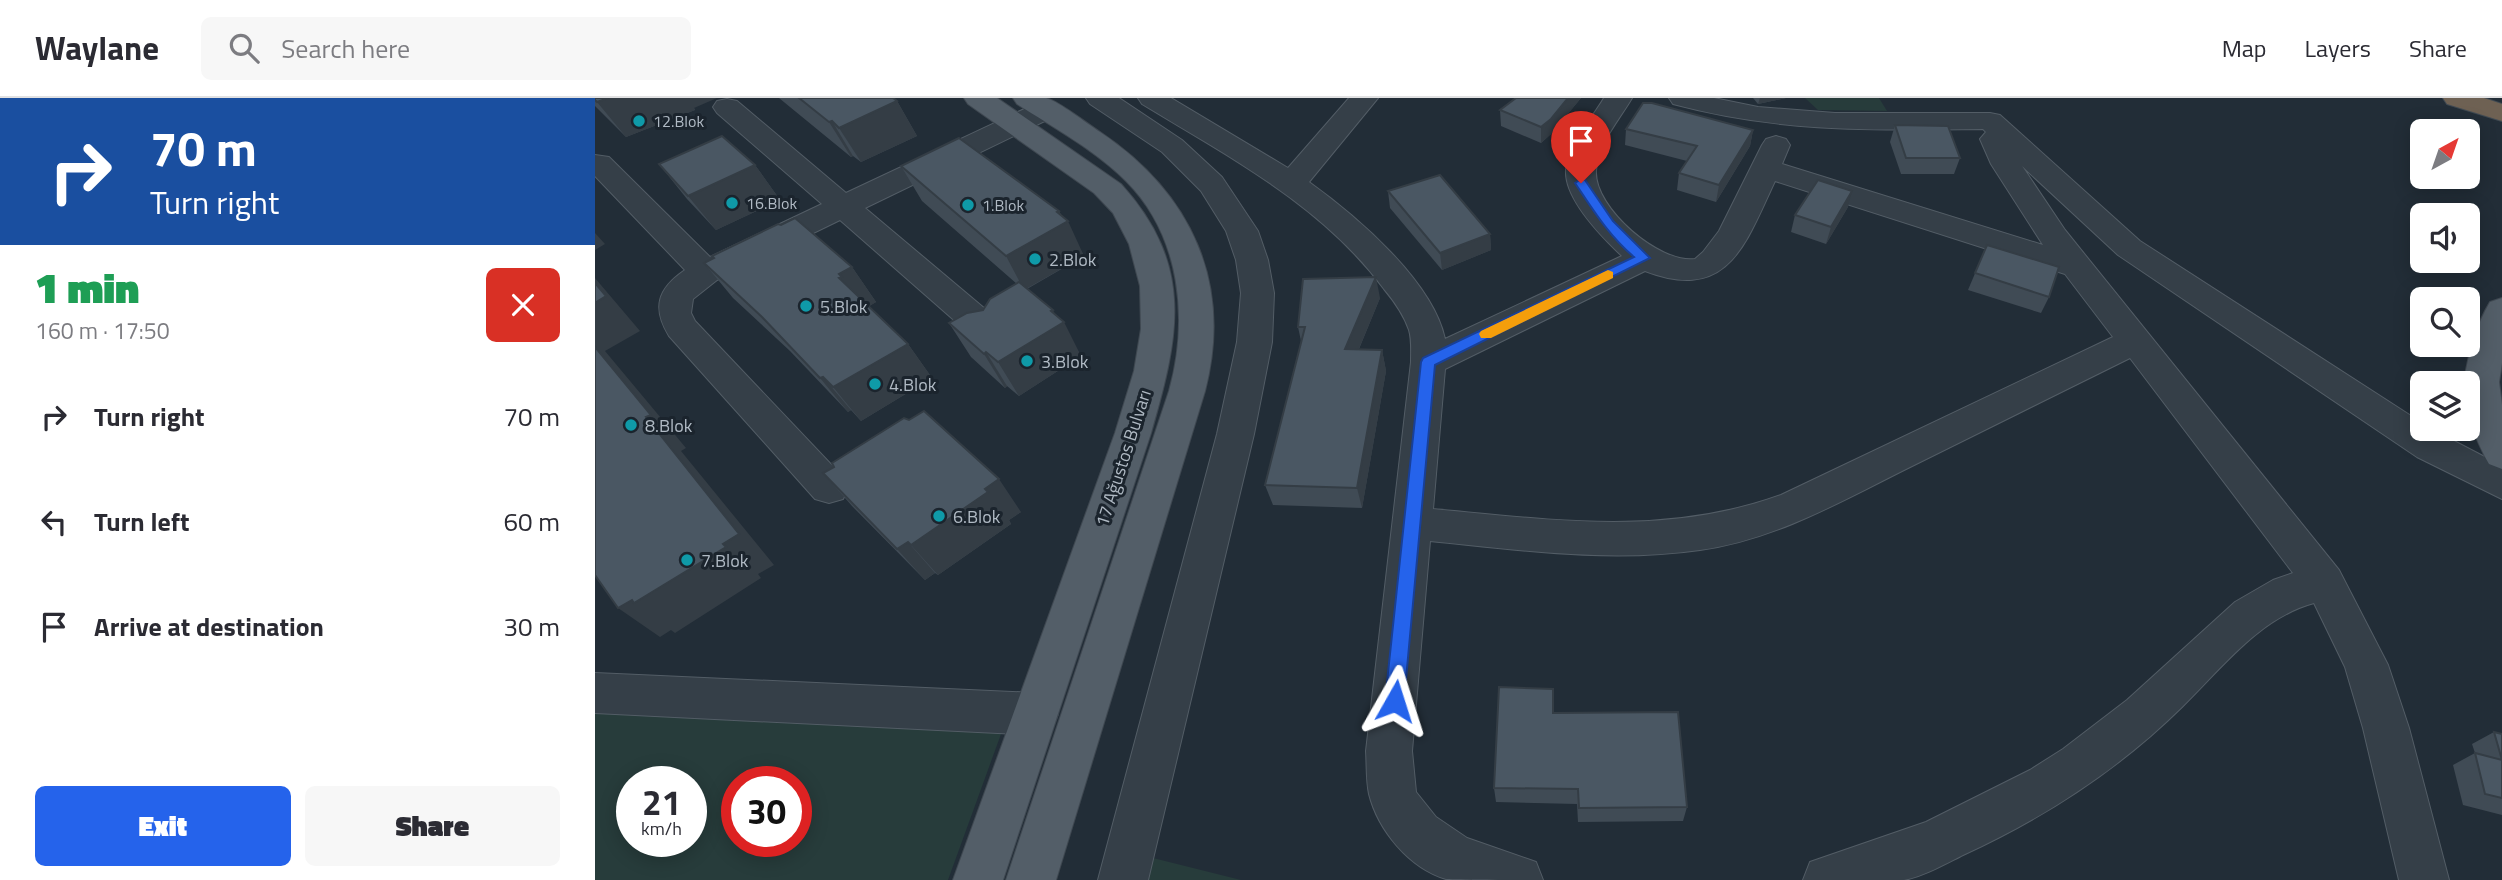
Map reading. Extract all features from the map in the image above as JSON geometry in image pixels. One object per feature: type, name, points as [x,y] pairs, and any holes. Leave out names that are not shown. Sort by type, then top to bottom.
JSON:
[{"type":"highway","points":[[2457,98],[2502,113]]},
{"type":"main road","name":"17 Ağustos Bulvarı","points":[[978,98],[1030,110],[1116,157],[1139,177],[1159,202],[1188,257],[1196,333],[1195,353],[1180,415],[1031,880]]},
{"type":"main road","name":"17 Ağustos Bulvarı","points":[[978,880],[1133,433],[1150,374],[1159,322],[1153,270],[1136,226],[1124,206],[1090,175],[1030,110]]},
{"type":"main road","points":[[2502,310],[2481,370],[2480,387],[2487,418],[2502,454]]},
{"type":"street","points":[[1100,98],[1179,149],[1212,184],[1242,232],[1249,251],[1259,305],[1258,327],[1234,447],[1123,880]]},
{"type":"street","points":[[1152,98],[1291,184],[1342,221],[1399,284],[1422,320],[1427,337],[1428,362],[1389,751],[1391,782],[1397,804],[1427,840],[1450,856],[1486,872],[1518,880]]},
{"type":"street","points":[[1291,184],[1364,98]]},
{"type":"street","points":[[1618,98],[1587,153],[1581,167],[1581,183],[1608,224],[1623,241],[1644,258],[1679,270],[1704,268],[1714,262],[1766,168],[1776,145],[1782,120]]},
{"type":"street","points":[[1683,98],[1744,115],[1782,120],[1985,109],[2129,248],[2430,447],[2502,484]]},
{"type":"street","points":[[727,107],[991,333]]},
{"type":"street","points":[[1985,109],[1995,142],[2006,164],[2054,237],[2324,582],[2366,665],[2386,728],[2424,880]]},
{"type":"street","points":[[829,488],[690,339],[676,320],[674,306],[680,292],[692,280],[706,272],[843,206],[1030,110]]},
{"type":"street","points":[[599,163],[706,272]]},
{"type":"street","points":[[1766,168],[2076,266]]},
{"type":"street","points":[[1428,362],[1644,258]]},
{"type":"street","points":[[1413,523],[1613,540],[1678,538],[1725,531],[1759,522],[1795,506],[2137,340]]},
{"type":"street","points":[[1828,880],[1865,871],[1939,842],[2000,811],[2063,774],[2154,705],[2224,635],[2288,593],[2324,582]]},
{"type":"street","points":[[595,693],[1036,714]]},
{"type":"green space","points":[[1805,98],[1879,98],[1887,111],[1818,110]]},
{"type":"green space","points":[[595,713],[1005,723],[948,880],[595,880]]},
{"type":"green space","points":[[1153,858],[1241,880],[1138,880]]},
{"type":"building","points":[[799,98],[893,98],[897,101],[839,128]]},
{"type":"building","points":[[1516,98],[1568,98],[1541,127],[1500,110]]},
{"type":"building","points":[[1643,103],[1652,103],[1753,130],[1719,185],[1679,173],[1697,146],[1626,129]]},
{"type":"building","points":[[1895,125],[1948,126],[1960,158],[1906,158]]},
{"type":"building","points":[[722,136],[755,165],[688,196],[659,164]]},
{"type":"building","points":[[959,138],[1059,211],[1057,212],[1068,221],[1006,256],[901,166]]},
{"type":"building","points":[[1440,175],[1490,234],[1440,253],[1388,191]]},
{"type":"building","points":[[1818,180],[1852,191],[1831,227],[1795,215]]},
{"type":"building","points":[[795,218],[852,267],[839,274],[842,277],[839,278],[908,344],[833,387],[823,377],[820,378],[762,317],[704,263],[714,258],[712,256]]},
{"type":"building","points":[[1987,245],[2059,267],[2049,297],[1975,273]]},
{"type":"building","points":[[1376,277],[1345,349],[1382,350],[1357,488],[1265,485],[1305,327],[1298,327],[1303,279]]},
{"type":"building","points":[[1019,282],[1064,322],[998,362],[986,352],[984,354],[949,323],[967,313],[983,310],[990,299]]},
{"type":"building","points":[[595,283],[606,296],[595,303]]},
{"type":"building","points":[[595,347],[651,415],[646,417],[739,534],[723,544],[726,547],[634,603],[632,600],[618,608],[595,575]]},
{"type":"building","points":[[924,411],[999,479],[985,489],[988,492],[911,545],[908,542],[897,549],[823,473],[834,467],[832,463],[904,418],[909,420]]},
{"type":"building","points":[[1499,687],[1553,689],[1553,713],[1678,712],[1687,807],[1579,808],[1578,789],[1494,788]]},
{"type":"building","points":[[2494,732],[2502,734],[2502,760]]},
{"type":"building","points":[[2475,753],[2502,760],[2502,798],[2485,794]]},
{"type":"slow traffic","points":[[1486,334],[1608,275]]},
{"type":"place","name":"12.Blok","points":[[639,121]]},
{"type":"place","name":"16.Blok","points":[[732,203]]},
{"type":"place","name":"1.Blok","points":[[968,205]]},
{"type":"place","name":"2.Blok","points":[[1035,259]]},
{"type":"place","name":"5.Blok","points":[[806,306]]},
{"type":"place","name":"3.Blok","points":[[1027,361]]},
{"type":"place","name":"4.Blok","points":[[875,384]]},
{"type":"place","name":"8.Blok","points":[[631,425]]},
{"type":"place","name":"6.Blok","points":[[939,516]]},
{"type":"place","name":"7.Blok","points":[[687,560]]},
{"type":"route","points":[[1395,701],[1428,362],[1644,258],[1608,224],[1581,183]]}]
